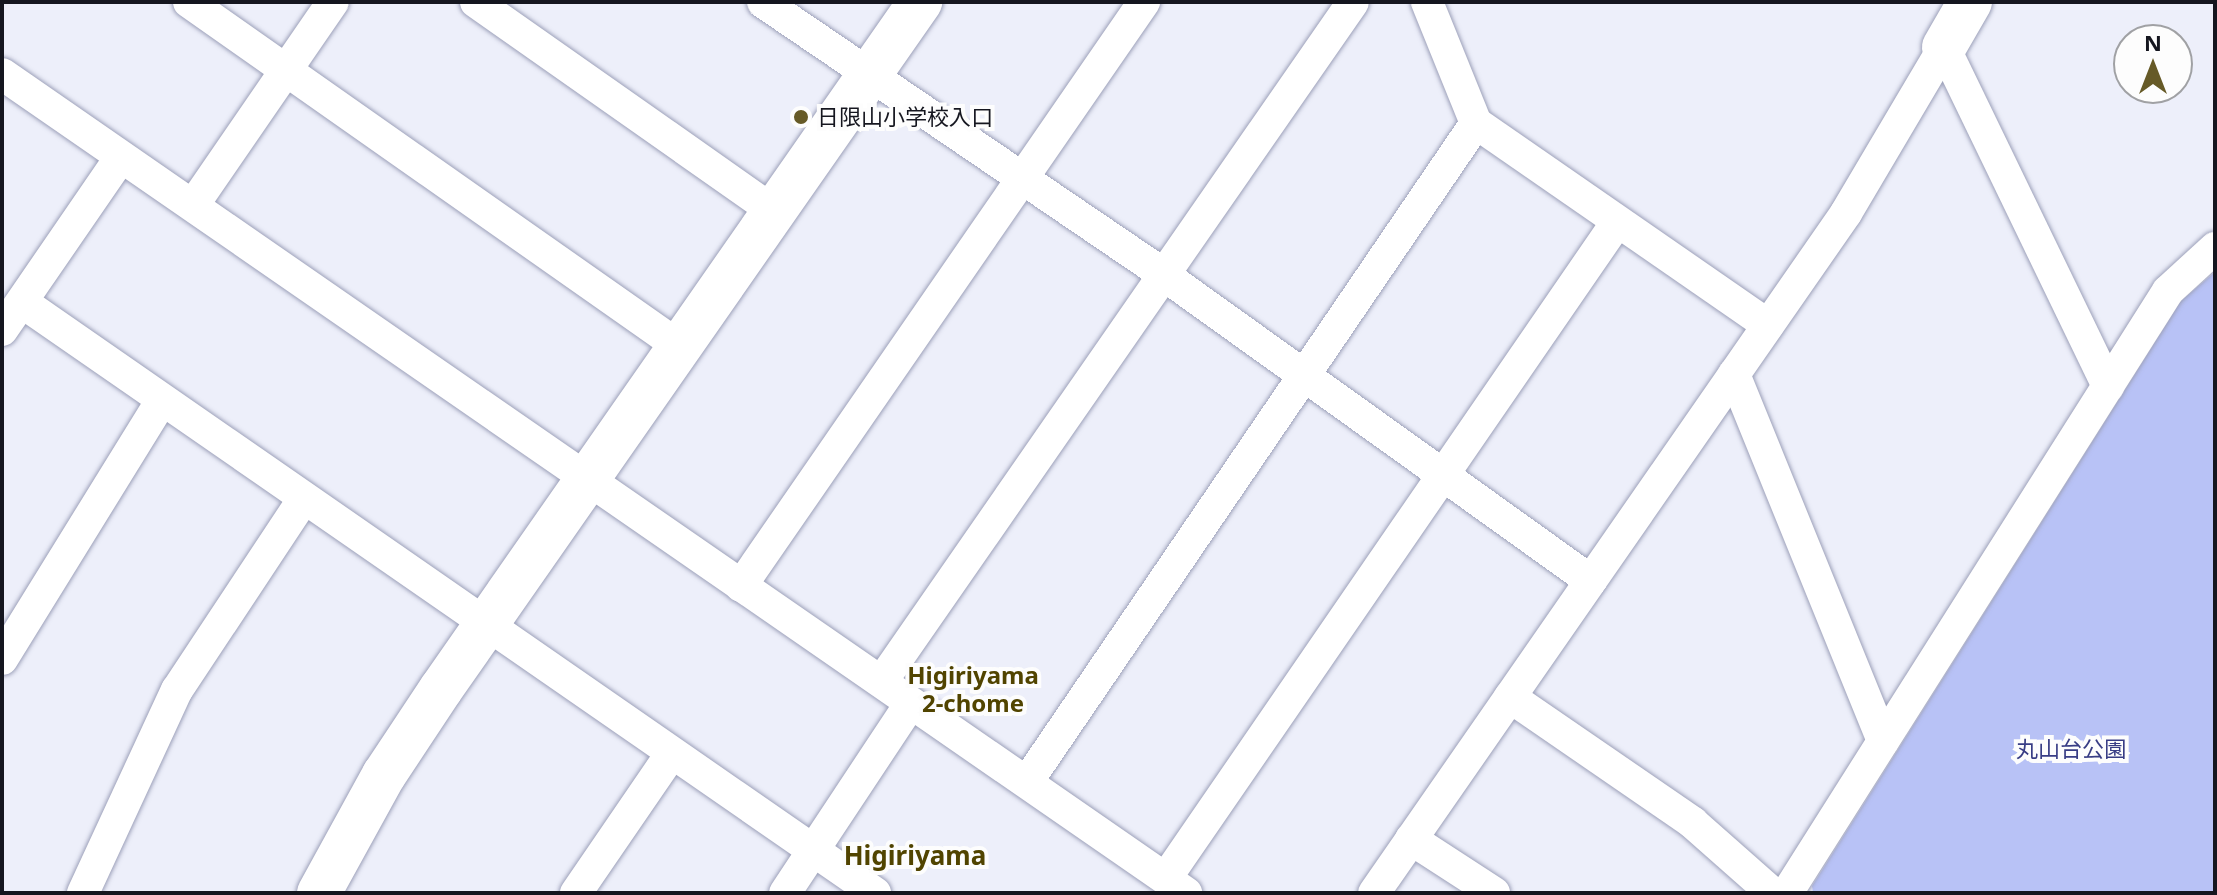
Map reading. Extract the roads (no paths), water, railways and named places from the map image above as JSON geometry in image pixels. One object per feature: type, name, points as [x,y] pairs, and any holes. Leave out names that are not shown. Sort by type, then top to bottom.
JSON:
[{"type":"street","points":[[189,2],[680,347]]},
{"type":"street","points":[[194,204],[333,2]]},
{"type":"street","points":[[476,2],[773,211]]},
{"type":"street","points":[[763,2],[1164,275],[1591,581]]},
{"type":"street","points":[[319,893],[384,775],[920,2]]},
{"type":"street","points":[[741,586],[1144,2]]},
{"type":"street","points":[[882,681],[1353,2]]},
{"type":"street","points":[[1427,2],[1476,123],[1768,325]]},
{"type":"street","points":[[1374,893],[1846,213],[1970,2]]},
{"type":"street","points":[[1944,47],[2108,387]]},
{"type":"street","points":[[2,74],[1176,886],[1440,474],[1617,222]]},
{"type":"street","points":[[1027,782],[1476,123]]},
{"type":"street","points":[[2,330],[121,157]]},
{"type":"street","points":[[1787,893],[2168,291],[2215,248]]},
{"type":"street","points":[[22,302],[490,623],[671,754],[875,893]]},
{"type":"street","points":[[1734,374],[1883,741]]},
{"type":"street","points":[[2,659],[162,400]]},
{"type":"street","points":[[83,893],[177,690],[304,498]]},
{"type":"street","points":[[1510,697],[1693,823],[1772,893]]},
{"type":"street","points":[[785,893],[910,704]]},
{"type":"street","points":[[576,893],[671,754]]},
{"type":"street","points":[[1411,839],[1494,893]]},
{"type":"place","name":"日限山小学校入口","points":[[801,117]]},
{"type":"district","name":"Higiriyama 2-chome","points":[[973,689]]},
{"type":"district","name":"Higiriyama","points":[[915,856]]},
{"type":"park label","name":"丸山台公園","points":[[2071,749]]}]
